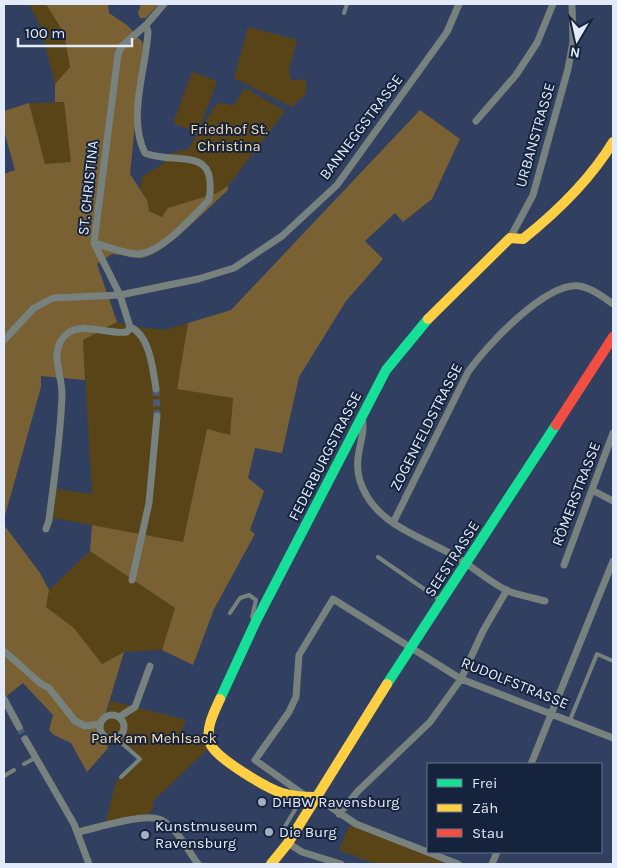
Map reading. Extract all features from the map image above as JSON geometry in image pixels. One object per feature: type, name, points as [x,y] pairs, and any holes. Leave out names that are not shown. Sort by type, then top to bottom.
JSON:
[{"type":"street","name":"ST. CHRISTINA","points":[[146,26],[148,32],[138,108],[139,141],[144,152],[158,158],[193,158],[201,162],[206,167],[210,179],[209,200],[180,230],[157,247],[138,254],[94,243],[116,62],[122,46],[146,26],[164,4]]},
{"type":"street","name":"BANNEGGSTRASSE","points":[[4,340],[34,308],[53,298],[120,295],[198,279],[234,268],[282,236],[337,185],[447,32],[459,4]]},
{"type":"street","points":[[476,120],[516,75],[537,43],[553,4]]},
{"type":"street","name":"URBANSTRASSE","points":[[510,238],[533,195],[568,69],[573,42],[572,4]]},
{"type":"street","name":"FEDERBURGSTRASSE","points":[[308,797],[271,788],[221,757],[211,746],[211,719],[256,621],[386,370],[427,320],[510,238],[523,239],[540,226],[586,180],[606,156],[613,142]]},
{"type":"street","points":[[94,243],[120,295],[130,327],[136,330],[143,340],[152,364],[156,389]]},
{"type":"street","name":"ZOGENFELDSTRASSE","points":[[393,524],[468,372],[481,352],[542,298],[555,290],[566,286],[584,287],[613,304]]},
{"type":"street","points":[[46,529],[50,512],[60,425],[62,393],[57,354],[59,343],[69,332],[80,328],[114,334],[127,332],[130,327]]},
{"type":"street","name":"SEESTRASSE","points":[[271,864],[288,842],[308,797],[412,647],[613,337]]},
{"type":"street","points":[[132,580],[148,503],[157,416]]},
{"type":"street","points":[[362,416],[364,424],[357,463],[360,480],[375,506],[393,524],[412,536],[467,563],[506,590],[545,601]]},
{"type":"street","name":"RÖMERSTRASSE","points":[[564,565],[613,433]]},
{"type":"street","points":[[592,490],[613,501]]},
{"type":"street","points":[[531,763],[613,561]]},
{"type":"street","points":[[339,814],[358,791],[430,722],[461,679],[483,631],[506,590]]},
{"type":"street","name":"RUDOLFSTRASSE","points":[[308,797],[255,760],[296,698],[299,655],[333,599],[461,679],[613,738]]},
{"type":"street","points":[[4,651],[40,683],[49,688],[76,721],[86,726],[100,724],[108,716],[119,717],[135,707],[150,666]]},
{"type":"street","points":[[4,699],[19,727]]},
{"type":"street","points":[[100,724],[100,731],[105,737],[117,739],[122,735],[124,728],[123,722],[119,717]]},
{"type":"street","points":[[25,738],[78,832],[89,864]]},
{"type":"street","points":[[308,797],[375,832],[427,852]]},
{"type":"street","points":[[78,832],[141,818],[160,819],[175,832],[198,864]]},
{"type":"street","points":[[288,842],[302,852],[341,864]]},
{"type":"street","points":[[429,853],[458,864]]},
{"type":"lane","points":[[344,13],[347,4]]},
{"type":"lane","points":[[378,557],[442,601]]},
{"type":"lane","points":[[230,613],[240,598],[249,595],[256,600],[252,617],[256,621]]},
{"type":"lane","points":[[570,720],[596,654],[613,661]]},
{"type":"lane","points":[[117,739],[140,760],[120,777]]},
{"type":"lane","points":[[24,764],[37,757]]},
{"type":"lane","points":[[4,776],[14,770]]},
{"type":"lane","points":[[284,828],[308,797]]},
{"type":"green space","points":[[29,4],[47,5],[64,33],[70,67],[55,84],[40,26]]},
{"type":"green space","points":[[248,27],[297,40],[289,70],[291,80],[306,79],[306,93],[292,107],[234,78]]},
{"type":"green space","name":"Friedhof St. Christina","points":[[192,72],[217,81],[198,132],[217,103],[234,105],[245,88],[285,111],[228,186],[217,193],[168,208],[162,217],[149,211],[147,200],[140,188],[143,176],[163,164],[169,154],[188,149],[198,133],[173,123]]},
{"type":"green space","points":[[64,102],[71,162],[45,164],[29,103]]},
{"type":"green space","points":[[117,322],[165,330],[188,323],[177,388],[233,398],[230,435],[207,430],[183,542],[53,518],[56,489],[92,494],[83,340]]},
{"type":"green space","points":[[90,551],[175,608],[162,650],[124,652],[102,664],[46,607],[49,590]]},
{"type":"green space","name":"Park am Mehlsack","points":[[111,701],[186,720],[180,734],[211,746],[152,802],[154,807],[149,814],[105,824],[116,782],[142,760],[117,739],[108,748],[101,729]]},
{"type":"green space","points":[[350,825],[452,864],[376,864],[339,850]]},
{"type":"shaded area","points":[[46,4],[108,4],[109,13],[127,25],[143,43],[130,174],[147,200],[149,211],[162,217],[168,208],[217,193],[228,186],[228,190],[185,230],[159,250],[139,258],[112,254],[97,264],[117,322],[83,340],[85,380],[41,376],[41,387],[4,519],[4,174],[15,170],[4,131],[4,111],[29,103],[45,164],[71,162],[64,102],[55,102],[55,84],[70,67],[64,33]]},
{"type":"shaded area","points":[[141,4],[159,4],[146,18],[140,18],[138,13]]},
{"type":"shaded area","points":[[420,110],[460,139],[432,199],[403,222],[395,213],[365,241],[383,259],[346,301],[299,377],[282,453],[255,448],[248,478],[264,491],[250,530],[255,534],[214,609],[193,665],[162,650],[175,608],[90,551],[92,525],[183,542],[207,429],[230,435],[233,398],[177,389],[188,323],[231,310]]},
{"type":"shaded area","points":[[4,525],[40,573],[49,590],[46,607],[74,628],[102,664],[124,652],[101,729],[108,748],[87,772],[71,743],[54,735],[49,730],[53,715],[23,683],[4,698]]},
{"type":"tunnel","points":[[156,389],[157,416]]},
{"type":"tunnel","points":[[19,727],[25,739]]},
{"type":"traffic: fast","points":[[220,699],[256,621],[386,370],[428,319]]},
{"type":"traffic: fast","points":[[387,684],[556,425]]},
{"type":"traffic: slow","points":[[428,319],[510,238],[523,239],[561,206],[584,182],[613,142]]},
{"type":"traffic: slow","points":[[271,864],[288,843],[387,684]]},
{"type":"traffic: slow","points":[[220,699],[215,709],[209,732],[210,743],[214,749],[242,772],[275,790],[290,795],[316,797]]},
{"type":"traffic: jam","points":[[556,425],[613,337]]},
{"type":"place","name":"DHBW Ravensburg","points":[[262,802]]},
{"type":"place","name":"Die Burg","points":[[269,832]]},
{"type":"place","name":"Kunstmuseum Ravensburg","points":[[145,835]]}]
